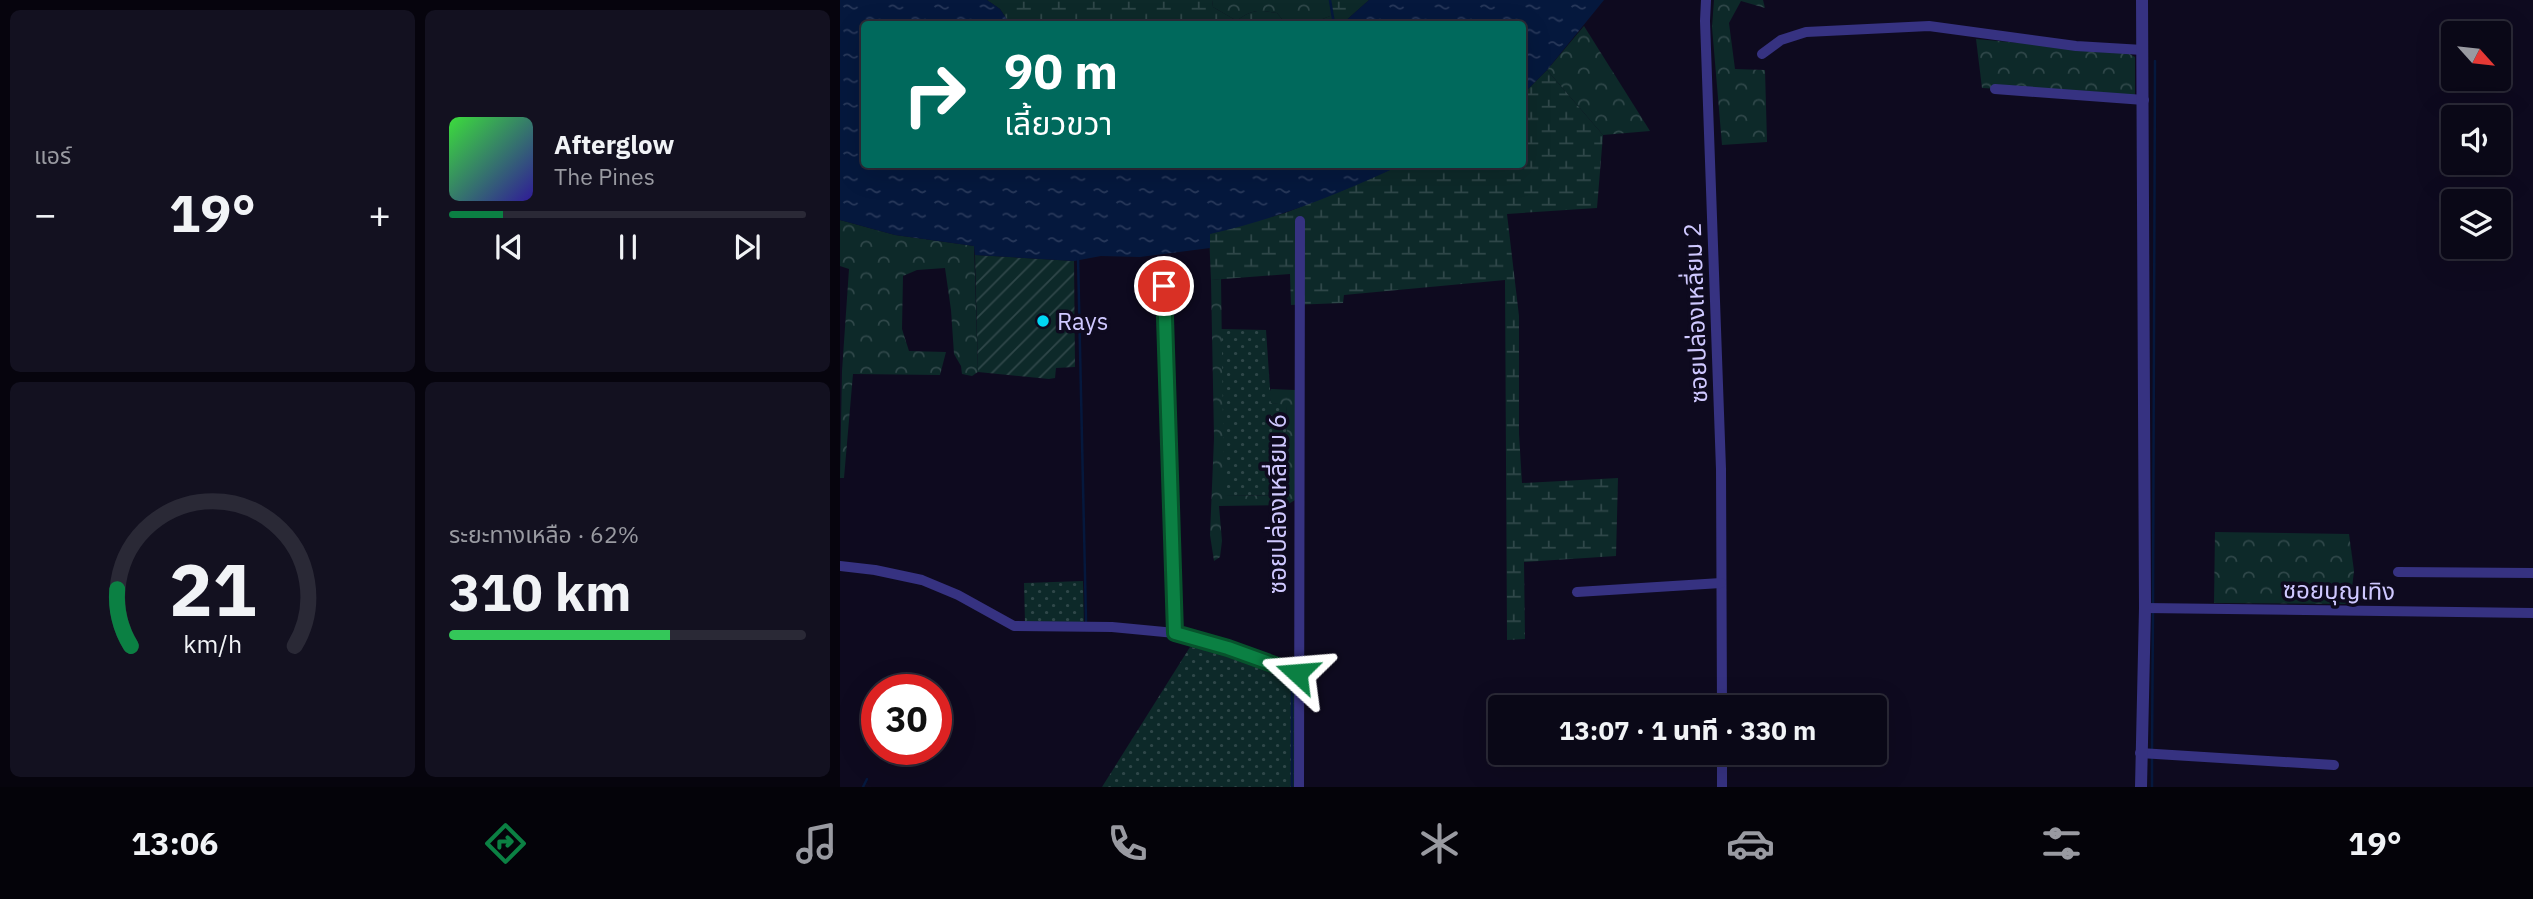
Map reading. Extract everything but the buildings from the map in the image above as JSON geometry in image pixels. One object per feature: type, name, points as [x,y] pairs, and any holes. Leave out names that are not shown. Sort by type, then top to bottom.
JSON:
[{"type":"street","name":"ซอยปล่องเหลี่ยม 2","points":[[1706,0],[1721,469],[1721,695]]},
{"type":"street","points":[[2141,787],[2145,608],[2142,0]]},
{"type":"street","points":[[1762,54],[1781,40],[1806,32],[1929,26],[2076,46],[2143,50]]},
{"type":"street","points":[[1995,89],[2144,100]]},
{"type":"street","name":"ซอยปล่องเหลี่ยม 6","points":[[1299,787],[1297,673],[1300,221]]},
{"type":"street","points":[[1164,286],[1175,633]]},
{"type":"street","points":[[840,566],[922,580],[958,594],[1014,626],[1112,628],[1175,633],[1228,648],[1297,673]]},
{"type":"street","points":[[2398,572],[2533,573]]},
{"type":"street","points":[[1577,592],[1721,583]]},
{"type":"street","name":"ซอยบุญเทิง","points":[[2145,608],[2533,613]]},
{"type":"street","points":[[2140,753],[2334,765]]},
{"type":"street","points":[[1722,765],[1722,787]]},
{"type":"green space","points":[[987,0],[1212,0],[1213,7],[1237,21],[1008,21],[1000,9]]},
{"type":"green space","points":[[1212,0],[1330,0],[1330,16],[1318,21],[1284,21],[1277,13],[1260,11],[1251,12],[1237,21],[1213,7]]},
{"type":"green space","points":[[1330,0],[1369,0],[1345,21],[1318,21],[1330,16]]},
{"type":"green space","points":[[1714,0],[1763,0],[1765,8],[1741,1],[1729,23],[1735,69],[1765,70],[1767,142],[1722,145],[1712,27]]},
{"type":"green space","points":[[1256,11],[1277,13],[1284,21],[1237,21]]},
{"type":"green space","points":[[1584,26],[1650,131],[1603,135],[1547,70]]},
{"type":"green space","points":[[1976,39],[2128,53],[2135,57],[2135,96],[1982,88]]},
{"type":"green space","points":[[1547,70],[1603,135],[1597,208],[1507,214],[1519,316],[1519,434],[1522,483],[1618,478],[1616,556],[1524,562],[1525,639],[1507,640],[1505,280],[1344,295],[1343,303],[1291,305],[1290,274],[1211,280],[1209,234],[1285,213],[1394,168],[1526,168],[1526,91]]},
{"type":"green space","points":[[840,220],[895,235],[974,246],[978,372],[972,376],[962,374],[954,354],[945,268],[917,270],[903,276],[902,329],[909,351],[946,352],[940,375],[853,374],[844,478],[840,478],[842,371],[849,269],[840,266]]},
{"type":"green space","points":[[975,255],[1074,261],[1075,367],[1056,368],[1055,378],[1049,379],[978,372]]},
{"type":"green space","points":[[1221,279],[1224,496],[1287,495],[1286,405],[1271,403],[1269,393],[1271,389],[1295,390],[1295,500],[1287,505],[1219,506],[1222,541],[1220,557],[1214,561],[1210,535],[1214,438],[1211,280]]},
{"type":"green space","points":[[1221,329],[1266,330],[1271,403],[1286,404],[1287,495],[1223,496]]},
{"type":"green space","points":[[2215,532],[2349,534],[2354,571],[2350,604],[2214,603]]},
{"type":"green space","points":[[1083,581],[1084,625],[1025,623],[1024,583]]},
{"type":"green space","points":[[1190,647],[1222,652],[1293,678],[1296,686],[1296,787],[1102,787]]},
{"type":"water","points":[[840,0],[987,0],[1000,9],[1008,21],[861,21],[861,168],[1394,168],[1307,205],[1210,234],[1210,248],[1140,257],[1101,256],[1074,261],[975,255],[974,246],[895,235],[840,220]]},
{"type":"water","points":[[1369,0],[1604,0],[1547,70],[1526,91],[1526,21],[1345,21]]},
{"type":"waterway","points":[[1330,0],[1334,21]]},
{"type":"waterway","points":[[2153,604],[2155,61]]},
{"type":"waterway","points":[[1078,257],[1086,621]]},
{"type":"waterway","points":[[2152,751],[2153,610]]},
{"type":"waterway","points":[[1292,682],[1292,787]]},
{"type":"waterway","points":[[2152,757],[2152,787]]},
{"type":"waterway","points":[[863,787],[867,779]]},
{"type":"place","name":"Rays","points":[[1043,321]]},
{"type":"route","points":[[1164,286],[1175,633],[1228,648],[1297,673]]}]
